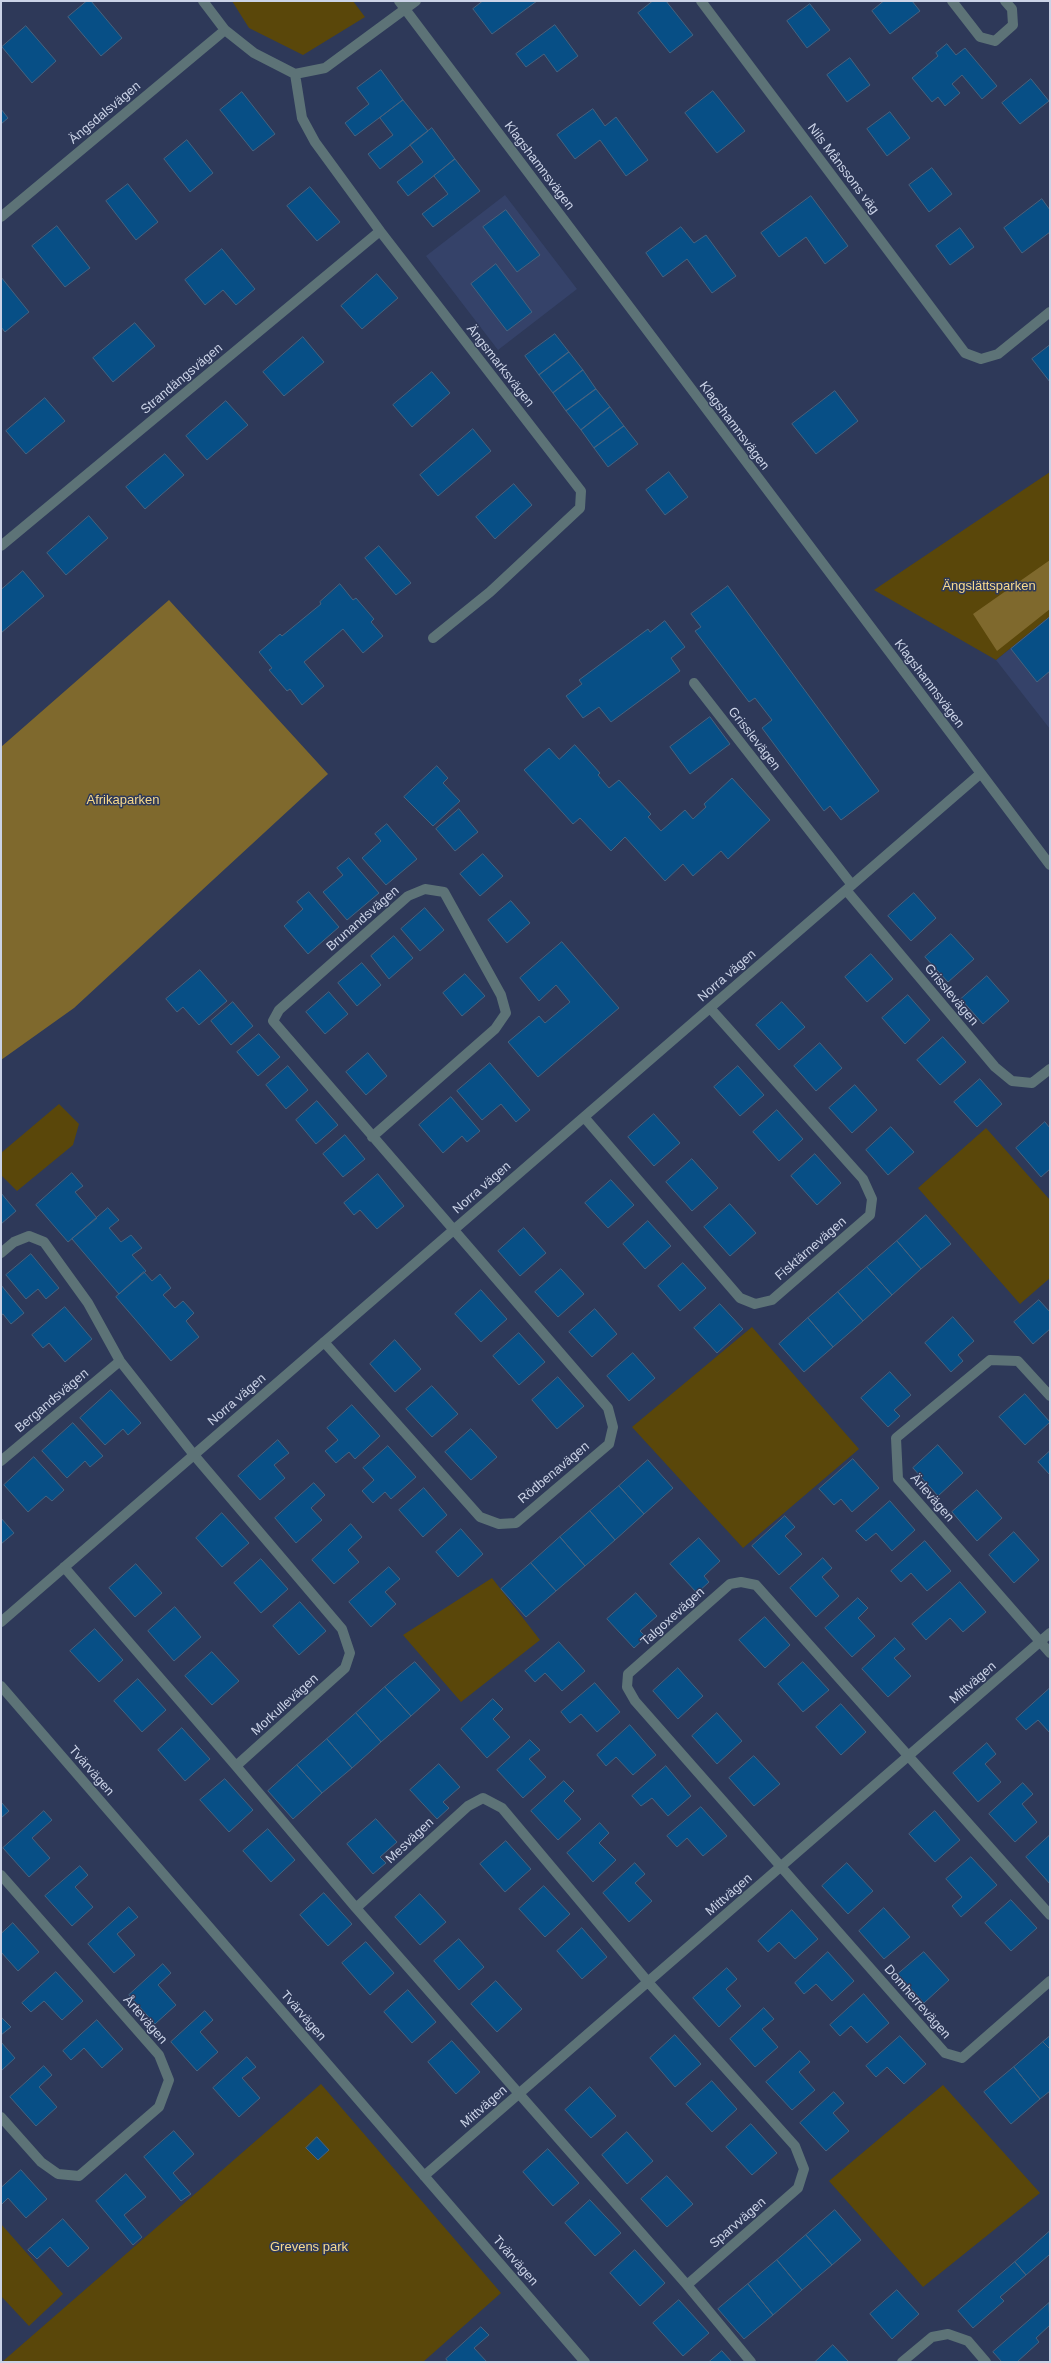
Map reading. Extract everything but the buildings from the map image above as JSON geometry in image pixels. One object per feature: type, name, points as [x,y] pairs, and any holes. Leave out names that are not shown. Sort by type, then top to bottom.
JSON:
[{"type":"street","points":[[203,1],[225,30],[254,53],[295,74],[325,68],[402,5],[416,1]]},
{"type":"street","name":"Nils Månssons väg","points":[[701,1],[965,354],[981,359],[998,354],[1050,312]]},
{"type":"street","points":[[952,1],[980,37],[996,41],[1013,25],[1012,9],[1005,1]]},
{"type":"street","name":"Klagshamnsvägen","points":[[402,5],[980,774],[1050,864]]},
{"type":"street","name":"Ängsdalsvägen","points":[[1,217],[225,30]]},
{"type":"street","name":"Ängsmarksvägen","points":[[295,74],[302,118],[316,142],[380,232],[581,491],[580,508],[490,592],[432,638]]},
{"type":"street","name":"Strandängsvägen","points":[[1,546],[380,232]]},
{"type":"street","name":"Grisslevägen","points":[[694,684],[849,888],[995,1067],[1012,1081],[1032,1083],[1050,1069]]},
{"type":"street","name":"Norra vägen","points":[[1,1622],[980,774]]},
{"type":"street","name":"Brunandsvägen","points":[[372,1138],[496,1029],[506,1013],[501,995],[444,892],[425,889],[408,896],[280,1010],[274,1021],[372,1138],[453,1230]]},
{"type":"street","name":"Fisktärnevägen","points":[[584,1117],[740,1298],[756,1304],[772,1300],[870,1215],[872,1199],[862,1179],[710,1008]]},
{"type":"street","name":"Rödbenavägen","points":[[324,1342],[480,1517],[499,1524],[516,1523],[609,1444],[613,1427],[608,1408],[453,1230]]},
{"type":"street","points":[[1,1253],[14,1242],[29,1236],[44,1242],[88,1303],[120,1361],[194,1455]]},
{"type":"street","name":"Ärlevägen","points":[[1040,1642],[898,1479],[896,1438],[990,1360],[1018,1361],[1050,1396]]},
{"type":"street","name":"Bergandsvägen","points":[[1,1461],[120,1361]]},
{"type":"street","name":"Morkullevägen","points":[[194,1455],[342,1629],[350,1653],[345,1668],[236,1766]]},
{"type":"street","points":[[64,1567],[236,1766],[356,1908],[688,2284],[751,2362]]},
{"type":"street","name":"Talgoxevägen","points":[[782,1866],[635,1701],[627,1688],[628,1674],[730,1584],[741,1582],[756,1585],[909,1756]]},
{"type":"street","name":"Mittvägen","points":[[424,2176],[1050,1633]]},
{"type":"street","points":[[1040,1642],[1050,1653]]},
{"type":"street","name":"Tvärvägen","points":[[1,1686],[585,2362]]},
{"type":"street","points":[[909,1756],[1050,1915]]},
{"type":"street","name":"Mesvägen","points":[[356,1908],[468,1806],[483,1798],[502,1808],[648,1982]]},
{"type":"street","name":"Domherrevägen","points":[[782,1866],[945,2053],[962,2058],[1050,1981]]},
{"type":"street","name":"Årtevägen","points":[[1,1875],[159,2055],[169,2080],[159,2106],[79,2176],[58,2174],[41,2162],[1,2117]]},
{"type":"street","name":"Sparvvägen","points":[[648,1982],[795,2146],[804,2169],[798,2188],[688,2284]]},
{"type":"street","points":[[902,2362],[932,2337],[948,2334],[968,2341],[986,2362]]},
{"type":"shaded area","points":[[505,195],[577,289],[498,350],[426,256]]},
{"type":"shaded area","points":[[1050,617],[1050,729],[996,660]]},
{"type":"green space","points":[[232,1],[353,1],[365,17],[303,55],[249,28]]},
{"type":"green space","name":"Ängslättsparken","points":[[1050,472],[1050,616],[996,660],[874,590]]},
{"type":"green space","points":[[1050,560],[1050,609],[997,651],[973,614]]},
{"type":"green space","name":"Afrikaparken","points":[[169,600],[328,774],[74,1008],[1,1060],[1,747]]},
{"type":"green space","points":[[59,1104],[79,1124],[73,1145],[17,1191],[1,1175],[1,1153]]},
{"type":"green space","points":[[986,1128],[1050,1200],[1050,1278],[1020,1304],[918,1188]]},
{"type":"green space","points":[[752,1327],[859,1449],[743,1548],[632,1427]]},
{"type":"green space","points":[[492,1578],[540,1640],[461,1702],[403,1635]]},
{"type":"green space","name":"Grevens park","points":[[321,2084],[501,2293],[423,2362],[2,2362]]},
{"type":"green space","points":[[943,2085],[1040,2193],[923,2287],[829,2181]]},
{"type":"green space","points":[[1,2224],[63,2294],[29,2326],[1,2296]]}]
